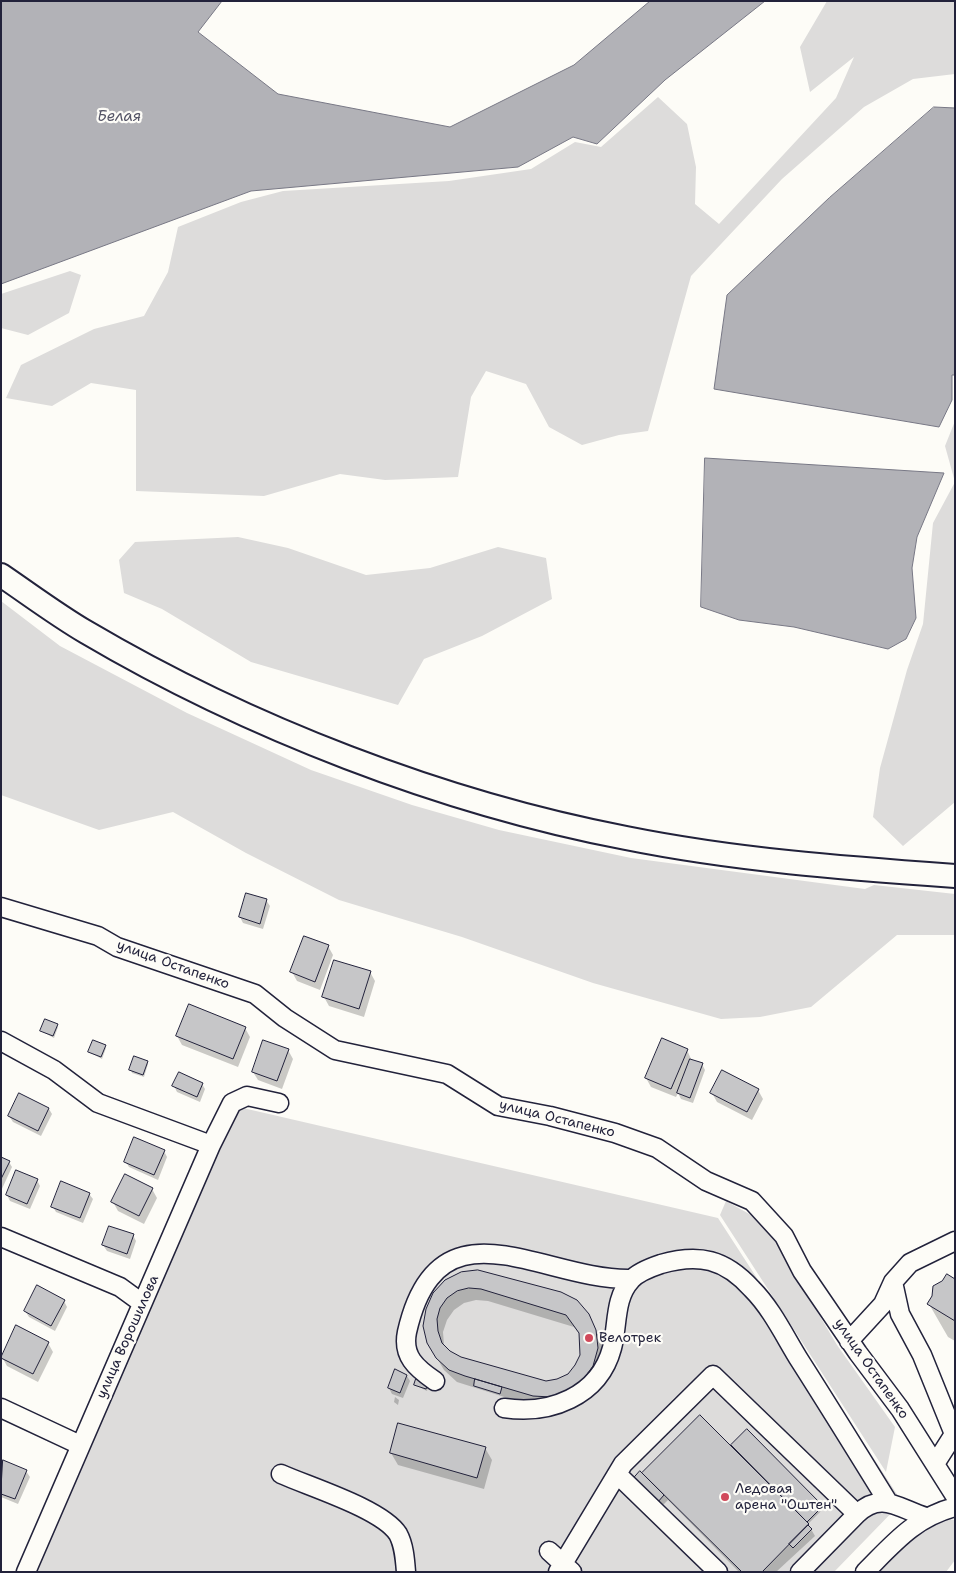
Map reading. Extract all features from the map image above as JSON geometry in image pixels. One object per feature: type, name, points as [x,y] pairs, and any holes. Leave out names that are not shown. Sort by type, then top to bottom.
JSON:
[{"type":"main road","points":[[1,575],[85,631],[167,676],[282,730],[402,777],[516,812],[625,838],[800,865],[955,876]]},
{"type":"street","name":"улица Остапенко","points":[[1,907],[98,936],[117,947],[255,994],[285,1018],[335,1050],[447,1074],[498,1106],[550,1116],[615,1133],[657,1148],[706,1181],[752,1201],[784,1236],[802,1271],[849,1341],[900,1409],[955,1496]]},
{"type":"street","points":[[1,1041],[54,1070],[98,1103],[211,1145]]},
{"type":"street","name":"улица Ворошилова","points":[[26,1572],[211,1145],[232,1103],[247,1096],[278,1103]]},
{"type":"street","points":[[1,1237],[120,1287],[142,1303]]},
{"type":"street","points":[[849,1341],[883,1304],[893,1282],[910,1263],[955,1241]]},
{"type":"street","points":[[434,1380],[412,1362],[406,1352],[406,1337],[416,1300],[425,1283],[437,1269],[450,1261],[479,1253],[498,1254],[544,1263],[609,1280],[631,1279],[654,1266],[676,1260],[694,1258],[714,1261],[742,1278],[767,1308],[888,1502]]},
{"type":"street","points":[[504,1408],[529,1411],[552,1407],[574,1397],[591,1384],[607,1362],[612,1350],[619,1305],[631,1279]]},
{"type":"street","points":[[893,1282],[900,1314],[922,1355],[954,1434],[935,1464]]},
{"type":"street","points":[[549,1551],[565,1569],[623,1464],[713,1375],[857,1514]]},
{"type":"street","points":[[1,1408],[80,1445]]},
{"type":"street","points":[[281,1474],[380,1516],[398,1534],[403,1546],[406,1572]]},
{"type":"street","points":[[617,1474],[718,1572]]},
{"type":"street","points":[[800,1572],[865,1506],[876,1501],[888,1502],[926,1517]]},
{"type":"street","points":[[865,1572],[908,1528],[926,1517],[955,1507]]},
{"type":"shaded area","points":[[827,1],[955,1],[955,74],[913,79],[864,107],[782,179],[691,276],[648,431],[619,435],[582,445],[549,427],[526,384],[486,371],[471,397],[458,477],[385,480],[340,474],[264,496],[136,491],[136,390],[91,383],[52,406],[6,398],[21,365],[94,329],[144,316],[168,272],[178,227],[241,202],[283,191],[449,181],[531,169],[575,142],[601,147],[658,97],[687,124],[696,167],[695,204],[719,224],[836,98],[854,57],[810,92],[800,47]]},
{"type":"shaded area","points":[[70,271],[81,275],[69,313],[28,335],[1,328],[1,294]]},
{"type":"shaded area","points":[[955,421],[955,482],[945,446]]},
{"type":"shaded area","points":[[955,482],[955,802],[903,846],[873,817],[880,768],[907,670],[923,624],[933,523]]},
{"type":"shaded area","points":[[238,537],[288,548],[366,575],[430,568],[498,547],[546,558],[552,599],[482,636],[424,659],[398,705],[251,662],[162,609],[124,593],[119,560],[135,542]]},
{"type":"shaded area","points":[[1,601],[60,646],[187,713],[311,770],[412,805],[499,830],[631,858],[865,889],[874,885],[955,894],[955,935],[897,935],[811,1007],[760,1017],[721,1019],[593,983],[462,937],[339,900],[246,853],[173,812],[99,830],[1,795]]},
{"type":"shaded area","points":[[232,1103],[243,1108],[718,1218],[902,1502],[834,1572],[37,1572]]},
{"type":"shaded area","points":[[726,1201],[760,1220],[777,1244],[837,1345],[895,1427],[886,1472],[720,1215]]},
{"type":"shaded area","points":[[949,1519],[955,1520],[955,1560],[946,1572],[879,1572],[903,1548],[920,1535]]},
{"type":"water","name":"Белая","points":[[1,1],[222,1],[198,32],[278,94],[450,127],[574,65],[650,1],[765,1],[665,80],[597,144],[573,137],[518,167],[251,191],[1,284]]},
{"type":"water","points":[[934,107],[955,108],[955,375],[952,375],[952,400],[939,427],[714,389],[727,295],[829,198]]},
{"type":"water","points":[[705,458],[944,473],[917,537],[912,568],[916,618],[906,639],[888,649],[794,627],[739,620],[701,607]]},
{"type":"building","points":[[246,893],[267,899],[260,924],[239,917]]},
{"type":"building","points":[[304,936],[329,945],[315,982],[290,972]]},
{"type":"building","points":[[334,960],[371,971],[359,1009],[322,997]]},
{"type":"building","points":[[189,1004],[246,1027],[233,1059],[176,1036]]},
{"type":"building","points":[[45,1019],[58,1024],[53,1036],[40,1031]]},
{"type":"building","points":[[662,1038],[688,1049],[671,1089],[645,1078]]},
{"type":"building","points":[[93,1040],[106,1045],[101,1057],[88,1052]]},
{"type":"building","points":[[263,1040],[289,1049],[277,1081],[252,1072]]},
{"type":"building","points":[[134,1056],[148,1061],[143,1075],[129,1070]]},
{"type":"building","points":[[690,1059],[703,1063],[690,1098],[677,1093]]},
{"type":"building","points":[[722,1070],[759,1089],[747,1112],[710,1093]]},
{"type":"building","points":[[179,1072],[203,1083],[197,1097],[172,1086]]},
{"type":"building","points":[[19,1093],[49,1108],[38,1131],[8,1116]]},
{"type":"building","points":[[134,1137],[165,1150],[154,1175],[124,1162]]},
{"type":"building","points":[[1,1157],[10,1161],[1,1179]]},
{"type":"building","points":[[16,1170],[38,1179],[27,1204],[6,1195]]},
{"type":"building","points":[[125,1174],[153,1188],[139,1216],[111,1202]]},
{"type":"building","points":[[61,1181],[90,1193],[80,1218],[51,1207]]},
{"type":"building","points":[[109,1226],[134,1234],[127,1254],[102,1245]]},
{"type":"building","name":"Велотрек","points":[[478,1270],[561,1292],[577,1300],[589,1314],[596,1330],[598,1348],[593,1366],[582,1381],[568,1391],[551,1397],[533,1396],[449,1370],[436,1358],[427,1343],[423,1326],[426,1309],[433,1293],[445,1280],[461,1272]],"holes":[[[469,1288],[481,1289],[566,1315],[579,1333],[580,1355],[568,1374],[546,1381],[461,1357],[450,1351],[442,1343],[438,1331],[437,1319],[440,1308],[447,1298],[457,1291]]]},
{"type":"building","points":[[947,1274],[955,1279],[955,1321],[927,1304],[932,1296],[933,1286],[942,1281]]},
{"type":"building","points":[[37,1285],[65,1300],[51,1326],[24,1311]]},
{"type":"building","points":[[16,1325],[49,1342],[33,1374],[1,1358]]},
{"type":"building","points":[[395,1369],[407,1375],[400,1393],[388,1388]]},
{"type":"building","points":[[416,1379],[428,1384],[426,1389],[414,1385]]},
{"type":"building","points":[[475,1379],[502,1387],[500,1394],[474,1386]]},
{"type":"building","name":"Ледовая арена \"Оштен\"","points":[[700,1415],[809,1524],[762,1572],[742,1572],[642,1473]]},
{"type":"building","points":[[398,1423],[486,1447],[477,1478],[390,1453]]},
{"type":"building","points":[[747,1429],[823,1506],[807,1522],[731,1445]]},
{"type":"building","points":[[3,1460],[27,1470],[15,1499],[1,1494]]},
{"type":"building","points":[[640,1471],[664,1495],[657,1503],[633,1479]]},
{"type":"building","points":[[808,1525],[812,1529],[793,1548],[789,1544]]},
{"type":"place","name":"Велотрек","points":[[589,1338]]},
{"type":"place","name":"Ледовая арена \"Оштен\"","points":[[725,1497]]}]
